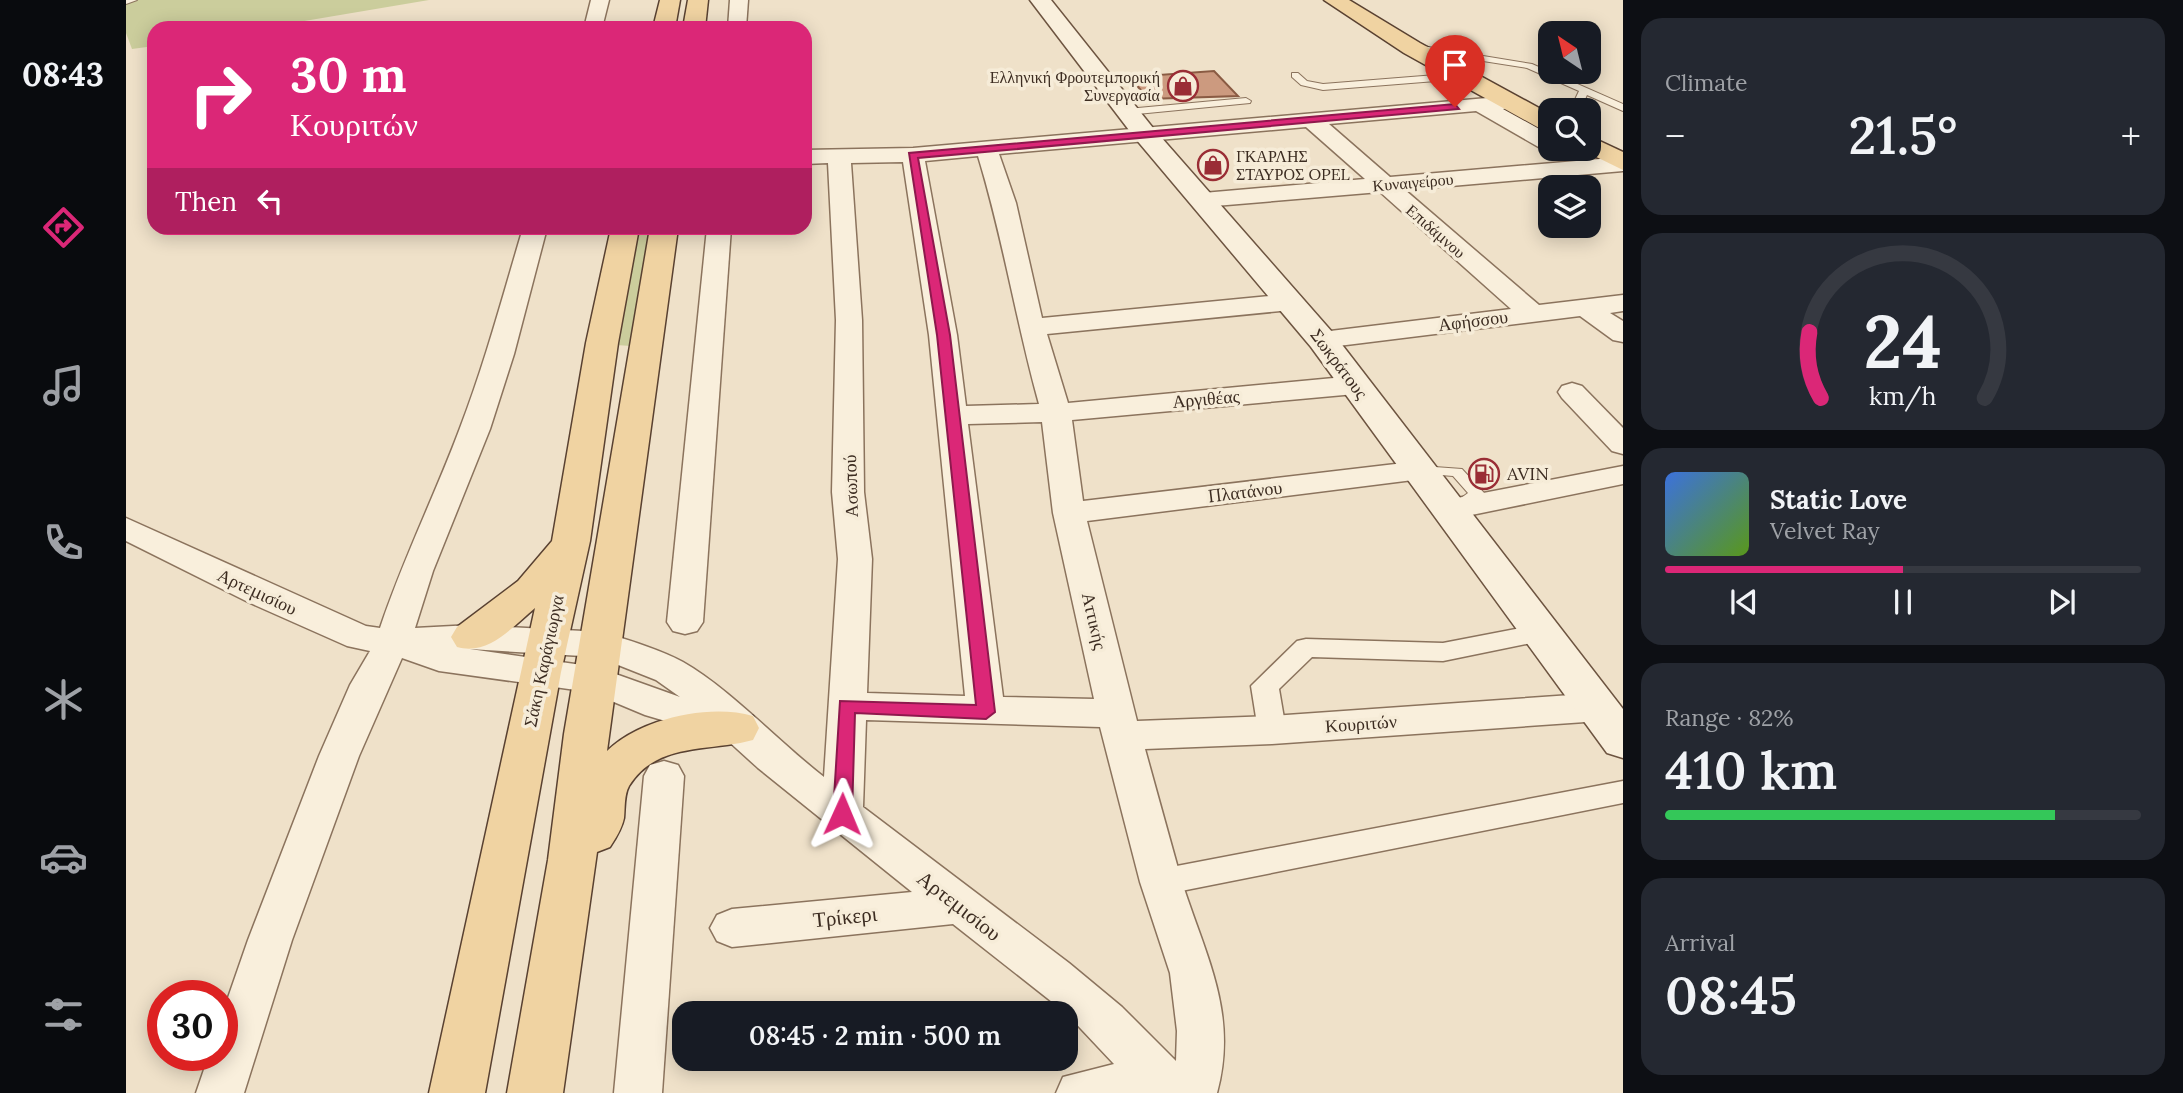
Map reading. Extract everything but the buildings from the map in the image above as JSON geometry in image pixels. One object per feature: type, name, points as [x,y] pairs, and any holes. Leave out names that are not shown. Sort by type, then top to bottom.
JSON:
[{"type":"main road","points":[[666,21],[670,0]]},
{"type":"main road","points":[[695,21],[698,0]]},
{"type":"main road","name":"Σωκράτους","points":[[1040,0],[1136,122],[1322,340],[1421,470],[1458,505],[1542,633],[1623,740]]},
{"type":"main road","points":[[1334,0],[1412,48],[1538,118]]},
{"type":"main road","points":[[1601,158],[1623,163]]},
{"type":"main road","name":"Σάκη Καράγιωργα","points":[[457,1093],[544,657],[571,541],[602,343],[624,235]]},
{"type":"main road","points":[[535,1093],[572,860],[586,734],[663,235]]},
{"type":"main road","points":[[472,637],[532,590],[571,541]]},
{"type":"main road","points":[[572,860],[598,828],[604,790],[622,764],[650,746],[676,735],[708,728],[737,728]]},
{"type":"street","points":[[595,21],[600,0]]},
{"type":"street","points":[[738,21],[739,0]]},
{"type":"street","points":[[812,158],[913,155],[986,147],[1136,122],[1309,118],[1510,103]]},
{"type":"street","points":[[1480,105],[1538,137]]},
{"type":"street","name":"Επιδάμνου","points":[[1309,118],[1533,314]]},
{"type":"street","name":"Αττικής","points":[[986,147],[1004,203],[1031,327],[1056,413],[1069,513],[1119,725],[1161,882],[1194,973],[1200,1031],[1199,1072],[1176,1088]]},
{"type":"street","points":[[913,155],[943,335],[986,712]]},
{"type":"street","name":"Ασωπού","points":[[839,158],[849,320],[848,492],[855,559],[842,814]]},
{"type":"street","name":"Κυναιγείρου","points":[[1202,200],[1383,184],[1547,161]]},
{"type":"street","points":[[1597,161],[1623,183]]},
{"type":"street","points":[[220,1093],[270,940],[339,756],[369,685],[393,642],[416,571],[475,429],[500,354],[533,235]]},
{"type":"street","points":[[685,622],[718,235]]},
{"type":"street","points":[[1031,327],[1291,302]]},
{"type":"street","name":"Αφήσσου","points":[[1322,340],[1623,303]]},
{"type":"street","points":[[1586,308],[1623,334]]},
{"type":"street","name":"Αργιθέας","points":[[951,415],[1056,413],[1355,385]]},
{"type":"street","points":[[1572,392],[1623,445]]},
{"type":"street","name":"Πλατάνου","points":[[1069,513],[1421,470]]},
{"type":"street","points":[[1458,505],[1623,475]]},
{"type":"street","name":"Αρτεμισίου","points":[[126,528],[343,631],[393,642]]},
{"type":"street","points":[[1272,730],[1265,685],[1306,648],[1443,652],[1542,633]]},
{"type":"street","points":[[393,642],[472,637],[544,657]]},
{"type":"street","points":[[393,642],[439,658],[544,657],[599,663],[658,705],[737,728]]},
{"type":"street","name":"Κουριτών","points":[[846,706],[986,712],[1119,725],[1272,730],[1600,707]]},
{"type":"street","name":"Αρτεμισίου","points":[[737,728],[957,906],[1052,977],[1106,1022],[1176,1088]]},
{"type":"street","points":[[638,1093],[664,775]]},
{"type":"street","points":[[1161,882],[1623,792]]},
{"type":"street","name":"Τρίκερι","points":[[732,928],[957,906]]},
{"type":"street","points":[[1080,1093],[1176,1088]]},
{"type":"lane","points":[[126,1],[133,0]]},
{"type":"lane","points":[[1412,48],[1529,66],[1623,108]]},
{"type":"lane","points":[[1295,75],[1304,83],[1323,87],[1461,76]]},
{"type":"lane","points":[[1580,98],[1584,90]]},
{"type":"lane","points":[[1136,122],[1246,101]]},
{"type":"green space","points":[[126,0],[429,0],[304,21],[147,21],[147,47],[132,49],[126,33]]},
{"type":"green space","points":[[637,235],[649,235],[631,346],[616,345]]},
{"type":"place","name":"Ελληνική Φρουτεμπορική Συνεργασία","points":[[1183,86]]},
{"type":"place","name":"ΓΚΑΡΛΗΣ ΣΤΑΥΡΟΣ OPEL","points":[[1213,165]]},
{"type":"place","name":"AVIN","points":[[1484,474]]},
{"type":"route","points":[[842,814],[846,706],[986,712],[943,335],[919,205],[913,155],[1455,107]]}]
